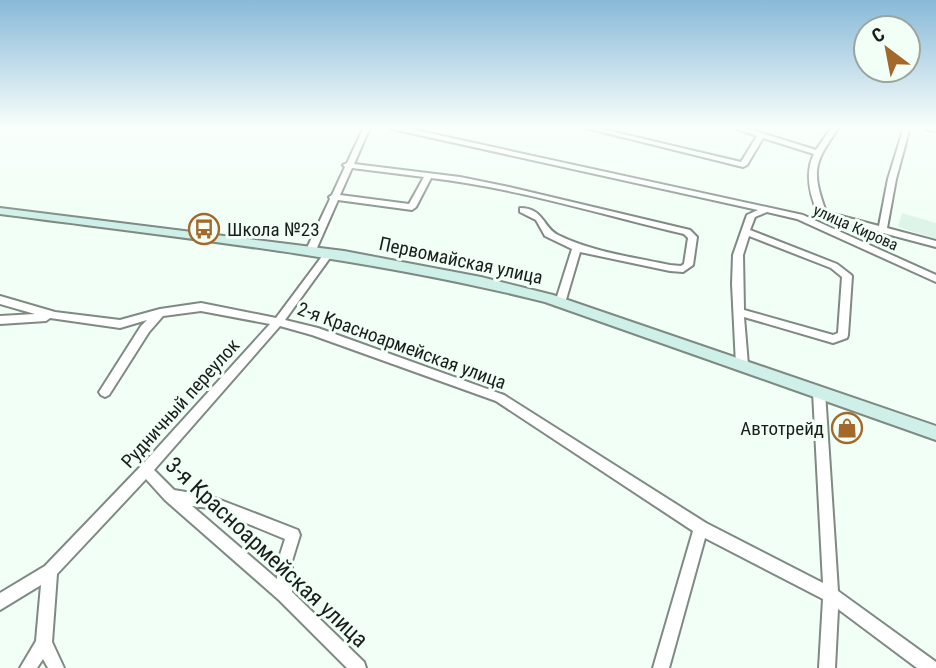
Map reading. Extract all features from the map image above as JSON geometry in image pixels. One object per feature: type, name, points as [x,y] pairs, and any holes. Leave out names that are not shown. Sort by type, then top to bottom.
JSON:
[{"type":"main road","name":"Первомайская улица","points":[[0,211],[310,250],[419,266],[486,281],[560,303],[936,433]]},
{"type":"street","points":[[310,250],[331,209],[333,197],[351,158]]},
{"type":"street","name":"улица Кирова","points":[[538,158],[658,188],[800,217],[936,279]]},
{"type":"street","points":[[715,158],[743,165],[747,158]]},
{"type":"street","points":[[815,158],[810,178],[822,214]]},
{"type":"street","points":[[883,229],[898,158]]},
{"type":"street","points":[[347,165],[509,189],[687,232],[693,237],[688,265],[683,269],[577,248],[548,234],[540,218],[523,210]]},
{"type":"street","points":[[333,197],[412,207],[428,176]]},
{"type":"street","points":[[742,365],[738,256],[751,215],[769,210]]},
{"type":"street","points":[[800,217],[822,214],[936,244]]},
{"type":"street","points":[[739,312],[833,339],[843,335],[847,276],[834,266],[746,232]]},
{"type":"street","points":[[560,303],[577,248]]},
{"type":"street","name":"Рудничный переулок","points":[[0,602],[50,571],[146,470],[278,322],[329,253]]},
{"type":"street","name":"2-я Красноармейская улица","points":[[0,300],[55,316],[120,324],[160,313],[201,307],[278,322],[314,331],[500,398],[701,528],[831,595],[930,668]]},
{"type":"street","points":[[105,392],[118,375],[139,337],[160,313]]},
{"type":"street","points":[[0,320],[55,316]]},
{"type":"street","points":[[819,392],[831,595],[827,668]]},
{"type":"street","name":"3-я Красноармейская улица","points":[[146,470],[170,495],[284,595],[358,668]]},
{"type":"street","points":[[170,495],[210,502],[293,535],[285,562],[284,595]]},
{"type":"street","points":[[661,668],[701,528]]},
{"type":"street","points":[[28,668],[44,643],[50,571]]},
{"type":"street","points":[[44,643],[56,668]]},
{"type":"shaded area","points":[[902,213],[936,223],[936,239],[898,227]]},
{"type":"place","name":"Школа №23","points":[[204,229]]},
{"type":"place","name":"Автотрейд","points":[[847,428]]}]
